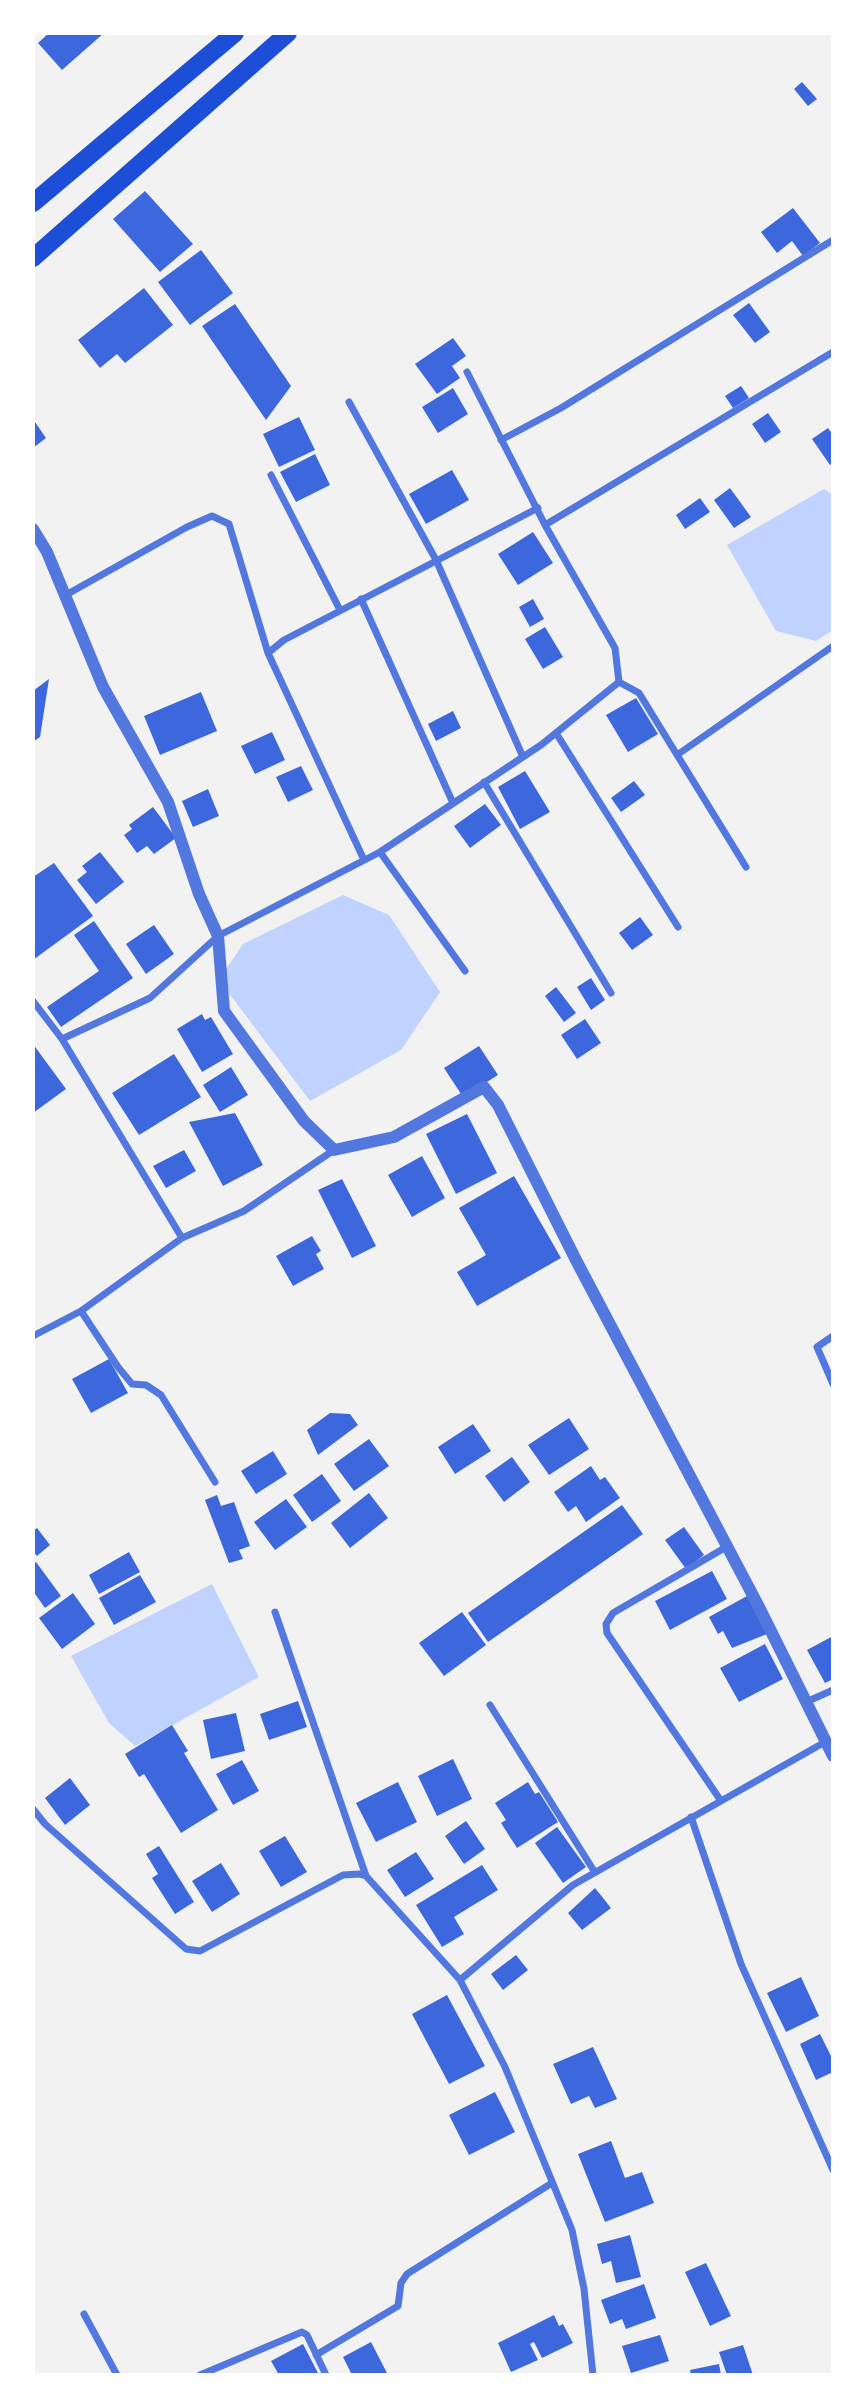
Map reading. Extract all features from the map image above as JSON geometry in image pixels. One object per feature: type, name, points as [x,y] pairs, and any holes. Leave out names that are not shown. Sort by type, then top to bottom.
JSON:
[{"type":"main road","points":[[33,203],[235,33]]},
{"type":"main road","points":[[33,258],[288,33]]},
{"type":"street","points":[[501,440],[561,408],[833,240]]},
{"type":"street","points":[[545,525],[833,352]]},
{"type":"street","points":[[467,372],[545,525],[615,648],[619,682]]},
{"type":"street","points":[[349,402],[436,560],[523,757]]},
{"type":"street","points":[[271,475],[340,610]]},
{"type":"street","points":[[268,653],[284,640],[538,508]]},
{"type":"street","points":[[64,596],[187,527],[212,516],[229,524],[268,653],[364,860]]},
{"type":"street","points":[[33,529],[47,552],[103,687],[168,802],[199,894],[218,936],[224,1012],[304,1121],[334,1150]]},
{"type":"street","points":[[361,599],[453,803]]},
{"type":"street","points":[[677,755],[833,646]]},
{"type":"street","points":[[62,1039],[150,998],[218,936],[380,852],[523,757],[619,682]]},
{"type":"street","points":[[619,682],[639,693],[746,867]]},
{"type":"street","points":[[556,733],[678,927]]},
{"type":"street","points":[[484,782],[611,993]]},
{"type":"street","points":[[380,852],[465,971]]},
{"type":"street","points":[[33,1001],[62,1039],[183,1238]]},
{"type":"street","points":[[33,1336],[81,1311],[183,1238],[244,1211],[334,1150],[394,1137],[484,1087],[498,1105],[577,1262],[728,1546],[833,1756]]},
{"type":"street","points":[[81,1311],[132,1384],[146,1385],[161,1395],[215,1482]]},
{"type":"street","points":[[833,1336],[817,1347],[833,1384]]},
{"type":"street","points":[[721,1801],[607,1633],[606,1624],[613,1613],[728,1546]]},
{"type":"street","points":[[275,1612],[366,1876],[460,1980],[505,2067],[572,2230],[593,2375]]},
{"type":"street","points":[[805,1702],[833,1690]]},
{"type":"street","points":[[490,1705],[594,1871]]},
{"type":"street","points":[[460,1980],[544,1908],[594,1871],[825,1742]]},
{"type":"street","points":[[33,1810],[45,1824],[186,1949],[195,1952],[343,1875],[366,1876]]},
{"type":"street","points":[[691,1817],[741,1964],[833,2171]]},
{"type":"street","points":[[316,2355],[398,2306],[401,2283],[407,2274],[552,2183]]},
{"type":"street","points":[[84,2314],[117,2375]]},
{"type":"street","points":[[200,2375],[302,2332],[307,2335],[326,2375]]},
{"type":"water","points":[[824,489],[833,495],[833,630],[816,641],[776,631],[727,545]]},
{"type":"water","points":[[343,895],[389,915],[440,992],[401,1050],[310,1101],[219,980],[243,944]]},
{"type":"water","points":[[212,1584],[259,1677],[135,1746],[109,1723],[71,1656]]},
{"type":"building","points":[[49,33],[104,33],[62,70],[38,43]]},
{"type":"building","points":[[802,82],[817,99],[808,106],[794,89]]},
{"type":"building","points":[[145,191],[193,244],[160,272],[113,219]]},
{"type":"building","points":[[793,208],[820,243],[803,256],[792,241],[777,253],[761,232]]},
{"type":"building","points":[[201,250],[233,293],[190,325],[158,282]]},
{"type":"building","points":[[144,288],[173,325],[125,363],[117,354],[100,368],[78,340]]},
{"type":"building","points":[[749,303],[770,332],[755,343],[733,315]]},
{"type":"building","points":[[235,304],[291,386],[266,420],[202,326]]},
{"type":"building","points":[[453,338],[466,356],[452,366],[460,378],[437,394],[415,364]]},
{"type":"building","points":[[741,386],[749,398],[733,408],[725,396]]},
{"type":"building","points":[[453,388],[468,414],[438,433],[422,407]]},
{"type":"building","points":[[768,413],[781,432],[765,443],[752,424]]},
{"type":"building","points":[[299,417],[315,450],[279,467],[263,434]]},
{"type":"building","points":[[33,419],[46,438],[33,448]]},
{"type":"building","points":[[828,428],[833,435],[833,463],[830,465],[812,439]]},
{"type":"building","points":[[315,454],[330,485],[296,502],[280,472]]},
{"type":"building","points":[[452,470],[469,500],[426,524],[409,494]]},
{"type":"building","points":[[730,488],[751,517],[734,528],[714,500]]},
{"type":"building","points":[[700,498],[710,512],[685,529],[676,515]]},
{"type":"building","points":[[533,532],[553,563],[518,585],[498,554]]},
{"type":"building","points":[[533,599],[544,619],[530,627],[519,607]]},
{"type":"building","points":[[545,627],[563,657],[543,669],[525,639]]},
{"type":"building","points":[[49,679],[40,737],[33,742],[33,691]]},
{"type":"building","points":[[201,692],[217,731],[160,755],[144,716]]},
{"type":"building","points":[[636,698],[658,734],[628,752],[606,715]]},
{"type":"building","points":[[453,711],[461,728],[436,741],[428,724]]},
{"type":"building","points":[[272,732],[285,760],[255,774],[241,746]]},
{"type":"building","points":[[301,766],[313,790],[288,802],[276,777]]},
{"type":"building","points":[[525,771],[550,812],[520,829],[498,787]]},
{"type":"building","points":[[634,781],[645,795],[621,812],[611,798]]},
{"type":"building","points":[[208,789],[219,816],[193,827],[182,801]]},
{"type":"building","points":[[485,804],[501,825],[470,848],[454,826]]},
{"type":"building","points":[[153,807],[176,838],[154,854],[147,846],[137,853],[124,835],[132,829],[129,825]]},
{"type":"building","points":[[100,852],[124,882],[96,904],[77,880],[87,872],[82,866]]},
{"type":"building","points":[[54,863],[93,916],[33,960],[33,877]]},
{"type":"building","points":[[640,917],[653,935],[632,950],[619,933]]},
{"type":"building","points":[[94,921],[133,978],[61,1027],[47,1007],[99,971],[74,935]]},
{"type":"building","points":[[154,925],[174,954],[146,974],[126,944]]},
{"type":"building","points":[[591,978],[605,1000],[591,1010],[577,987]]},
{"type":"building","points":[[556,987],[576,1013],[564,1022],[545,996]]},
{"type":"building","points":[[202,1014],[205,1020],[211,1017],[233,1054],[202,1072],[177,1029]]},
{"type":"building","points":[[585,1019],[601,1043],[577,1059],[561,1035]]},
{"type":"building","points":[[33,1044],[66,1089],[33,1113]]},
{"type":"building","points":[[479,1046],[498,1075],[463,1097],[444,1068]]},
{"type":"building","points":[[174,1054],[201,1097],[139,1135],[112,1093]]},
{"type":"building","points":[[231,1067],[248,1095],[220,1112],[203,1085]]},
{"type":"building","points":[[235,1113],[263,1165],[223,1186],[189,1122]]},
{"type":"building","points":[[467,1114],[497,1173],[456,1194],[426,1134]]},
{"type":"building","points":[[184,1150],[196,1171],[166,1188],[153,1166]]},
{"type":"building","points":[[422,1156],[445,1198],[412,1217],[388,1175]]},
{"type":"building","points":[[514,1176],[561,1258],[477,1306],[457,1272],[486,1255],[459,1208]]},
{"type":"building","points":[[342,1179],[376,1246],[352,1258],[318,1190]]},
{"type":"building","points":[[312,1236],[321,1251],[316,1254],[324,1269],[293,1286],[276,1256]]},
{"type":"building","points":[[109,1359],[128,1393],[91,1413],[72,1379]]},
{"type":"building","points":[[330,1413],[350,1414],[358,1425],[318,1455],[307,1430]]},
{"type":"building","points":[[569,1418],[589,1449],[549,1475],[528,1445]]},
{"type":"building","points":[[473,1424],[491,1451],[455,1474],[438,1447]]},
{"type":"building","points":[[369,1439],[389,1466],[354,1491],[334,1464]]},
{"type":"building","points":[[273,1451],[287,1474],[256,1494],[241,1471]]},
{"type":"building","points":[[512,1457],[530,1482],[504,1502],[485,1476]]},
{"type":"building","points":[[591,1466],[600,1480],[605,1477],[620,1498],[586,1522],[576,1506],[568,1512],[554,1492]]},
{"type":"building","points":[[322,1474],[341,1501],[312,1522],[293,1495]]},
{"type":"building","points":[[369,1493],[388,1518],[350,1548],[331,1523]]},
{"type":"building","points":[[217,1495],[221,1506],[234,1502],[250,1546],[239,1550],[243,1559],[229,1563],[205,1500]]},
{"type":"building","points":[[286,1499],[307,1527],[275,1550],[254,1522]]},
{"type":"building","points":[[622,1505],[643,1534],[488,1642],[468,1613]]},
{"type":"building","points":[[684,1527],[704,1555],[686,1569],[665,1540]]},
{"type":"building","points":[[37,1528],[50,1545],[37,1556],[33,1551],[33,1531]]},
{"type":"building","points":[[129,1552],[140,1572],[99,1594],[89,1575]]},
{"type":"building","points":[[36,1562],[61,1596],[45,1608],[33,1591],[33,1564]]},
{"type":"building","points":[[712,1571],[727,1599],[670,1630],[655,1601]]},
{"type":"building","points":[[140,1575],[156,1602],[114,1625],[99,1598]]},
{"type":"building","points":[[73,1593],[95,1624],[62,1649],[39,1618]]},
{"type":"building","points":[[747,1596],[767,1634],[732,1648],[723,1631],[718,1634],[709,1617]]},
{"type":"building","points":[[462,1612],[486,1645],[444,1676],[419,1643]]},
{"type":"building","points":[[833,1636],[833,1679],[825,1683],[807,1650]]},
{"type":"building","points":[[765,1644],[783,1679],[739,1702],[720,1668]]},
{"type":"building","points":[[298,1701],[307,1727],[269,1740],[260,1714]]},
{"type":"building","points":[[236,1713],[245,1751],[211,1759],[203,1720]]},
{"type":"building","points":[[172,1725],[188,1751],[184,1753],[218,1810],[181,1833],[144,1774],[139,1777],[125,1754]]},
{"type":"building","points":[[453,1759],[472,1799],[437,1816],[418,1776]]},
{"type":"building","points":[[242,1760],[259,1791],[233,1805],[216,1774]]},
{"type":"building","points":[[70,1778],[90,1805],[65,1825],[45,1798]]},
{"type":"building","points":[[398,1782],[417,1822],[376,1842],[356,1803]]},
{"type":"building","points":[[528,1782],[535,1794],[539,1792],[558,1822],[517,1848],[501,1823],[506,1820],[495,1803]]},
{"type":"building","points":[[466,1821],[485,1849],[464,1864],[445,1836]]},
{"type":"building","points":[[557,1827],[586,1867],[563,1883],[535,1843]]},
{"type":"building","points":[[285,1836],[307,1872],[281,1887],[259,1851]]},
{"type":"building","points":[[159,1846],[194,1902],[175,1914],[152,1878],[158,1874],[146,1854]]},
{"type":"building","points":[[416,1852],[434,1879],[405,1897],[387,1870]]},
{"type":"building","points":[[221,1863],[240,1894],[212,1912],[192,1881]]},
{"type":"building","points":[[482,1865],[498,1890],[454,1917],[464,1934],[442,1947],[416,1905]]},
{"type":"building","points":[[595,1888],[611,1908],[582,1930],[568,1913]]},
{"type":"building","points":[[516,1955],[528,1970],[503,1990],[491,1974]]},
{"type":"building","points":[[801,1977],[819,2016],[786,2032],[767,1993]]},
{"type":"building","points":[[447,1995],[485,2066],[449,2084],[412,2014]]},
{"type":"building","points":[[820,2034],[833,2060],[833,2072],[816,2080],[800,2044]]},
{"type":"building","points":[[593,2047],[617,2099],[595,2108],[589,2096],[571,2104],[553,2064]]},
{"type":"building","points":[[495,2092],[515,2132],[469,2155],[449,2115]]},
{"type":"building","points":[[611,2141],[625,2178],[642,2172],[654,2203],[605,2222],[578,2154]]},
{"type":"building","points":[[630,2235],[641,2277],[616,2283],[611,2261],[602,2264],[597,2244]]},
{"type":"building","points":[[706,2263],[731,2316],[710,2326],[685,2272]]},
{"type":"building","points":[[644,2284],[656,2318],[626,2329],[622,2319],[610,2324],[601,2300]]},
{"type":"building","points":[[554,2315],[559,2326],[563,2324],[573,2343],[542,2358],[534,2342],[530,2344],[538,2360],[511,2372],[498,2343]]},
{"type":"building","points":[[660,2335],[669,2361],[631,2373],[622,2346]]},
{"type":"building","points":[[371,2342],[388,2375],[352,2375],[343,2357]]},
{"type":"building","points":[[303,2344],[319,2375],[279,2375],[271,2361]]},
{"type":"building","points":[[743,2345],[753,2375],[727,2375],[719,2352]]},
{"type":"building","points":[[719,2364],[721,2375],[691,2375],[690,2370]]}]
